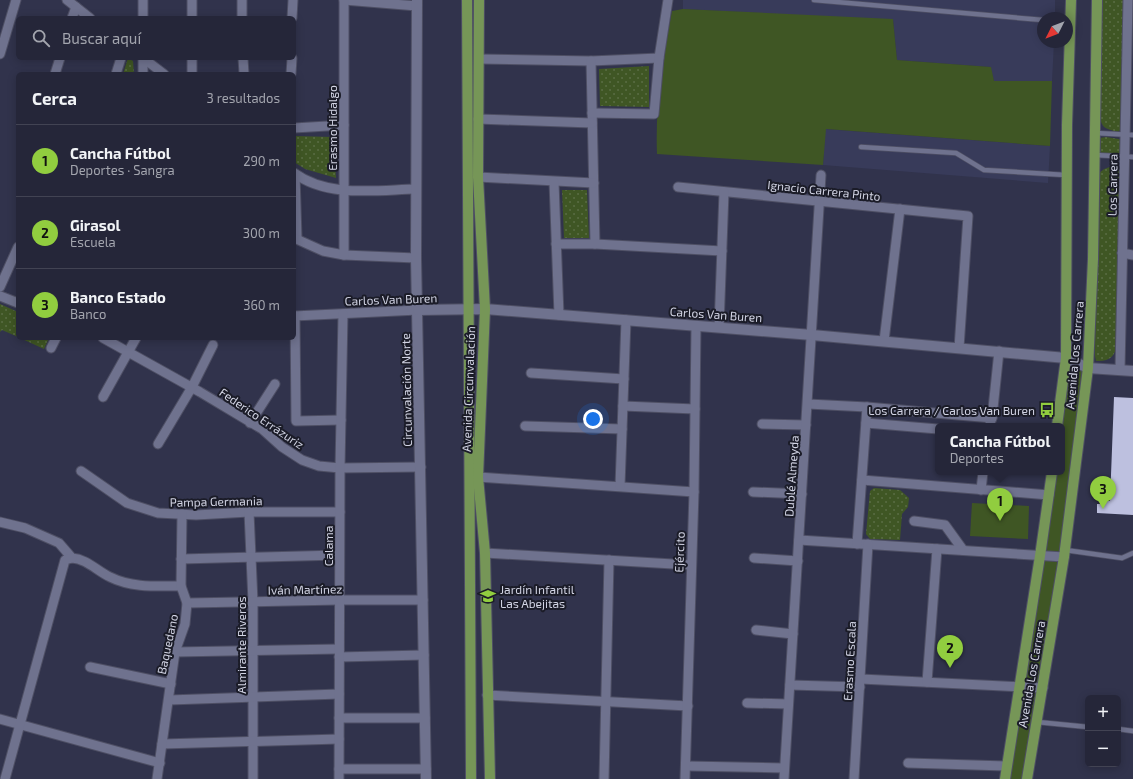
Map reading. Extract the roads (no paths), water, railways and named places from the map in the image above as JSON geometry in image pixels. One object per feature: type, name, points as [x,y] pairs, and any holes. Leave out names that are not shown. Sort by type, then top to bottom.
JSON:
[{"type":"main road","name":"Avenida Circunvalación","points":[[467,0],[471,779]]},
{"type":"main road","name":"Avenida Circunvalación","points":[[479,0],[478,178],[485,309],[478,477],[485,553],[490,779]]},
{"type":"main road","name":"Avenida Los Carrera","points":[[1069,12],[1071,0]]},
{"type":"main road","name":"Avenida Los Carrera","points":[[1027,779],[1064,553],[1088,368],[1094,258],[1097,0]]},
{"type":"main road","name":"Avenida Los Carrera","points":[[1057,423],[1066,358],[1068,48]]},
{"type":"main road","name":"Avenida Los Carrera","points":[[1005,779],[1018,686],[1040,556],[1052,475]]},
{"type":"street","points":[[0,54],[16,0]]},
{"type":"street","points":[[67,0],[87,16]]},
{"type":"street","points":[[143,0],[143,16]]},
{"type":"street","points":[[192,0],[192,16]]},
{"type":"street","points":[[242,0],[242,16]]},
{"type":"street","points":[[292,16],[293,0]]},
{"type":"street","points":[[344,0],[417,3]]},
{"type":"street","name":"Erasmo Hidalgo","points":[[344,0],[344,255]]},
{"type":"street","points":[[592,113],[654,114],[659,58],[668,0]]},
{"type":"street","name":"Los Carrera","points":[[1120,370],[1122,254],[1129,156],[1128,0]]},
{"type":"street","name":"Circunvalación Norte","points":[[417,3],[416,258],[426,774]]},
{"type":"street","points":[[73,16],[76,7]]},
{"type":"street","points":[[479,59],[591,61],[659,58]]},
{"type":"street","points":[[56,72],[59,60]]},
{"type":"street","points":[[117,72],[120,60]]},
{"type":"street","points":[[143,60],[143,72]]},
{"type":"street","points":[[146,60],[161,72]]},
{"type":"street","points":[[192,60],[192,72]]},
{"type":"street","points":[[244,60],[244,72]]},
{"type":"street","points":[[291,72],[292,60]]},
{"type":"street","points":[[591,61],[595,244]]},
{"type":"street","points":[[478,119],[592,123]]},
{"type":"street","points":[[296,128],[344,125]]},
{"type":"street","points":[[296,174],[306,182],[344,190],[416,189]]},
{"type":"street","name":"Dublé Almeyda","points":[[784,779],[821,175]]},
{"type":"street","points":[[478,178],[594,183]]},
{"type":"street","points":[[554,182],[560,315]]},
{"type":"street","name":"Ignacio Carrera Pinto","points":[[678,187],[968,216],[959,348]]},
{"type":"street","points":[[719,327],[724,192]]},
{"type":"street","points":[[884,341],[900,209]]},
{"type":"street","points":[[296,238],[322,251],[344,255],[416,258]]},
{"type":"street","points":[[556,244],[595,244],[722,251]]},
{"type":"street","points":[[0,287],[16,251]]},
{"type":"street","points":[[1122,254],[1133,255]]},
{"type":"street","points":[[0,296],[16,302]]},
{"type":"street","name":"Carlos Van Buren","points":[[296,316],[418,310],[485,309],[719,327],[1066,358],[1088,368],[1133,371]]},
{"type":"street","name":"Calama","points":[[339,779],[340,468],[343,314]]},
{"type":"street","points":[[620,486],[626,320]]},
{"type":"street","name":"Ejército","points":[[686,779],[690,565],[694,492],[696,326]]},
{"type":"street","points":[[51,348],[55,340]]},
{"type":"street","name":"Federico Errázuriz","points":[[107,340],[192,387],[250,423],[302,460],[319,466],[340,468],[421,466]]},
{"type":"street","points":[[103,397],[135,340]]},
{"type":"street","points":[[294,340],[296,421],[341,420]]},
{"type":"street","points":[[158,444],[192,387],[213,345]]},
{"type":"street","points":[[808,404],[867,407],[991,422],[999,352]]},
{"type":"street","points":[[531,373],[624,379]]},
{"type":"street","points":[[250,423],[275,384]]},
{"type":"street","points":[[623,406],[695,409]]},
{"type":"street","points":[[857,544],[867,407]]},
{"type":"street","points":[[866,423],[935,429]]},
{"type":"street","points":[[762,424],[806,425]]},
{"type":"street","points":[[525,426],[622,429]]},
{"type":"street","name":"Pampa Germania","points":[[81,471],[127,504],[158,513],[196,515],[249,512],[340,512]]},
{"type":"street","points":[[981,490],[983,475]]},
{"type":"street","points":[[478,477],[694,492]]},
{"type":"street","points":[[862,480],[1049,495]]},
{"type":"street","points":[[753,492],[802,494]]},
{"type":"street","name":"Almirante Riveros","points":[[249,512],[253,602],[253,779]]},
{"type":"street","name":"Baquedano","points":[[157,779],[175,652],[185,624],[187,603],[181,586],[182,514]]},
{"type":"street","points":[[914,521],[945,525],[963,550]]},
{"type":"street","points":[[0,522],[24,528],[59,543],[72,558]]},
{"type":"street","points":[[799,540],[1040,556],[1064,553]]},
{"type":"street","name":"Erasmo Escala","points":[[854,779],[868,544]]},
{"type":"street","points":[[927,682],[936,549]]},
{"type":"street","points":[[485,553],[690,565]]},
{"type":"street","points":[[181,559],[251,556],[340,555]]},
{"type":"street","points":[[5,779],[65,560],[72,558],[81,559],[110,578],[137,586],[181,586]]},
{"type":"street","points":[[754,558],[798,562]]},
{"type":"street","points":[[604,779],[608,560]]},
{"type":"street","name":"Iván Martínez","points":[[187,603],[423,600]]},
{"type":"street","points":[[756,630],[793,634]]},
{"type":"street","points":[[175,652],[253,651],[424,655]]},
{"type":"street","points":[[90,667],[171,684]]},
{"type":"street","points":[[790,685],[927,682],[1043,688]]},
{"type":"street","points":[[169,700],[339,694]]},
{"type":"street","points":[[487,695],[688,706]]},
{"type":"street","points":[[747,703],[788,704]]},
{"type":"street","points":[[339,718],[425,718]]},
{"type":"street","points":[[0,719],[160,763]]},
{"type":"street","points":[[162,744],[253,740],[339,739]]},
{"type":"street","points":[[908,763],[1006,766]]},
{"type":"street","points":[[686,766],[784,768]]},
{"type":"street","points":[[339,769],[426,774]]},
{"type":"lane","points":[[814,0],[1037,19]]},
{"type":"lane","points":[[1096,133],[1129,135]]},
{"type":"lane","points":[[861,147],[956,153],[984,170],[1066,175]]},
{"type":"lane","points":[[1095,155],[1129,156]]},
{"type":"lane","points":[[1064,553],[1122,558],[1133,552]]},
{"type":"lane","points":[[1037,722],[1085,727]]},
{"type":"lane","points":[[1121,729],[1133,731]]},
{"type":"place","name":"Los Carrera / Carlos Van Buren","points":[[1047,410]]},
{"type":"place","name":"Banco Estado","points":[[1103,509]]},
{"type":"place","name":"Cancha Fútbol","points":[[1000,521]]},
{"type":"place","name":"Jardín Infantil Las Abejitas","points":[[488,596]]},
{"type":"place","name":"Girasol","points":[[950,668]]}]
